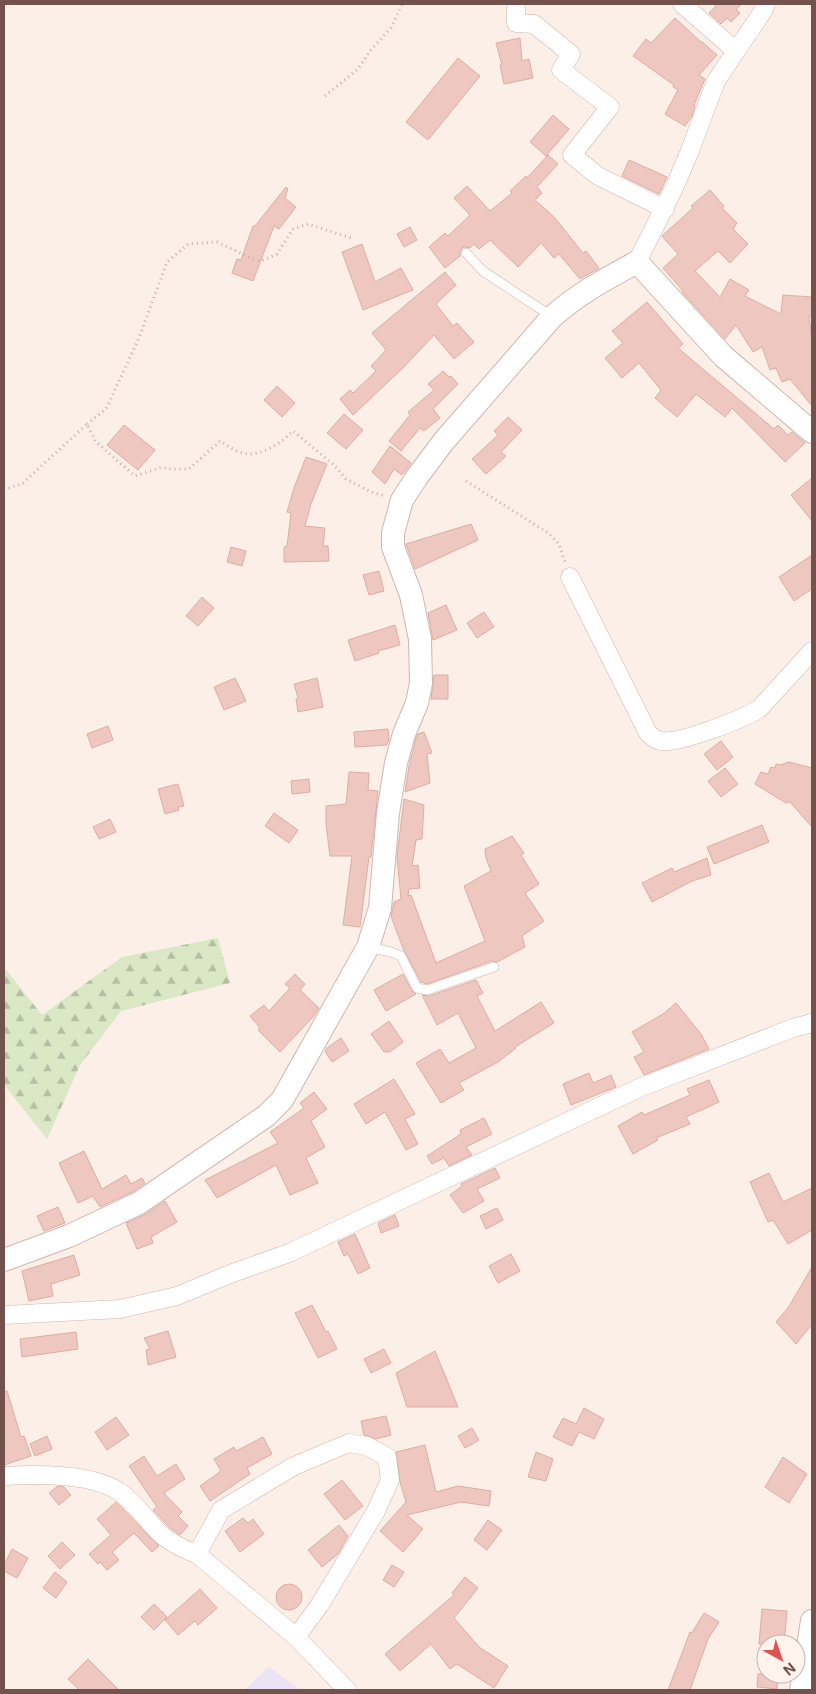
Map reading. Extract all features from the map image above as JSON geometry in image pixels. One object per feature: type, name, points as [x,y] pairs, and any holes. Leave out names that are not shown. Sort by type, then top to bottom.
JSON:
[{"type":"street","points":[[682,4],[736,52]]},
{"type":"street","points":[[4,1260],[69,1236],[138,1203],[266,1116],[282,1100],[368,947],[380,908],[388,814],[396,763],[421,683],[420,639],[411,595],[393,547],[393,533],[402,500],[444,441],[552,317],[591,286],[637,262],[665,209],[690,153],[716,81],[766,4]]},
{"type":"street","points":[[516,9],[516,23],[534,24],[571,54],[561,70],[610,107],[572,155],[598,176],[665,209]]},
{"type":"street","points":[[637,262],[722,356],[812,432]]},
{"type":"street","points":[[570,577],[648,733],[662,742],[692,735],[748,716],[759,709],[812,651]]},
{"type":"street","points":[[4,1315],[120,1309],[177,1296],[230,1274],[289,1254],[640,1088],[793,1028],[812,1023]]},
{"type":"street","points":[[197,1554],[221,1510],[294,1466],[349,1443],[367,1446],[387,1457],[390,1480],[376,1511],[319,1606],[296,1637]]},
{"type":"street","points":[[4,1476],[37,1474],[85,1479],[121,1492],[163,1536],[184,1550],[197,1554],[296,1637],[347,1690]]},
{"type":"street","points":[[801,1690],[812,1621]]},
{"type":"lane","points":[[466,253],[482,271],[552,317]]},
{"type":"lane","points":[[368,947],[401,956],[417,988],[427,990],[494,967]]},
{"type":"path","points":[[325,96],[358,69],[370,51],[391,28],[402,4]]},
{"type":"path","points":[[4,490],[23,483],[106,409],[138,338],[167,262],[188,244],[217,242],[261,261],[277,254],[293,229],[308,224],[351,238]]},
{"type":"path","points":[[88,424],[96,442],[135,476],[160,468],[189,469],[220,441],[233,449],[248,454],[266,451],[293,431],[334,465],[346,479],[371,492],[402,500]]},
{"type":"path","points":[[466,481],[548,533],[559,544],[570,577]]},
{"type":"shaded area","points":[[269,1667],[301,1690],[245,1689]]},
{"type":"green space","points":[[218,938],[230,983],[121,1011],[80,1065],[47,1139],[4,1085],[4,967],[42,1015],[122,957]]},
{"type":"building","points":[[714,4],[742,4],[736,9],[740,13],[731,22],[727,18],[721,24],[709,13],[716,6]]},
{"type":"building","points":[[675,18],[717,55],[699,75],[705,79],[694,105],[692,116],[685,126],[665,114],[678,90],[673,87],[674,85],[633,56],[646,39],[651,43]]},
{"type":"building","points":[[520,38],[522,61],[529,59],[533,78],[504,84],[500,65],[502,65],[496,43]]},
{"type":"building","points":[[458,58],[480,76],[428,140],[406,122]]},
{"type":"building","points":[[553,115],[569,129],[546,156],[530,142]]},
{"type":"building","points":[[548,155],[558,164],[537,187],[542,193],[535,200],[554,217],[583,253],[586,251],[599,268],[580,279],[559,254],[554,258],[541,243],[518,267],[490,240],[479,249],[474,244],[470,248],[462,248],[460,256],[445,268],[429,247],[445,233],[448,236],[470,215],[454,198],[467,186],[490,211],[512,193],[510,191],[526,176],[527,178]]},
{"type":"building","points":[[629,160],[667,177],[659,194],[622,176]]},
{"type":"building","points":[[286,187],[288,189],[285,198],[296,207],[279,229],[274,226],[253,281],[232,273],[237,259],[241,260],[253,226],[255,226]]},
{"type":"building","points":[[710,190],[724,206],[722,208],[737,223],[733,229],[748,244],[730,263],[718,251],[695,271],[720,297],[730,279],[749,290],[745,296],[781,314],[783,295],[812,297],[812,316],[809,316],[812,340],[812,406],[790,379],[782,382],[776,368],[770,370],[762,347],[753,352],[736,325],[725,339],[663,268],[678,254],[662,236],[693,208],[691,206]]},
{"type":"building","points":[[410,227],[417,240],[404,247],[397,234]]},
{"type":"building","points":[[362,244],[375,282],[401,268],[413,290],[363,310],[342,252]]},
{"type":"building","points":[[445,272],[456,285],[436,304],[453,326],[457,323],[474,342],[454,359],[434,335],[404,367],[353,415],[340,399],[350,390],[353,393],[376,371],[371,366],[386,350],[372,333]]},
{"type":"building","points":[[647,302],[683,344],[678,348],[774,429],[778,425],[788,435],[792,432],[805,443],[785,462],[732,408],[725,417],[696,394],[677,417],[655,398],[661,390],[639,363],[622,378],[605,358],[623,343],[612,331]]},
{"type":"building","points":[[443,371],[458,384],[433,409],[440,418],[424,431],[420,428],[401,451],[389,441],[410,415],[408,412],[434,390],[428,384]]},
{"type":"building","points":[[277,386],[295,403],[282,417],[264,400]]},
{"type":"building","points":[[344,414],[363,430],[346,449],[327,433]]},
{"type":"building","points":[[508,417],[522,430],[501,452],[506,456],[486,474],[472,459],[498,435],[494,431]]},
{"type":"building","points":[[124,425],[155,450],[138,470],[107,445]]},
{"type":"building","points":[[390,446],[411,463],[402,475],[394,469],[385,484],[372,472]]},
{"type":"building","points":[[306,457],[327,464],[311,504],[305,526],[325,528],[323,546],[328,546],[329,561],[284,562],[284,547],[287,546],[291,513],[287,512]]},
{"type":"building","points":[[812,478],[812,521],[791,495]]},
{"type":"building","points":[[471,524],[478,540],[415,569],[406,544]]},
{"type":"building","points":[[231,547],[246,551],[242,566],[227,562]]},
{"type":"building","points":[[812,555],[812,589],[794,601],[779,577]]},
{"type":"building","points":[[379,571],[384,591],[369,595],[363,575]]},
{"type":"building","points":[[202,597],[214,608],[198,626],[186,616]]},
{"type":"building","points":[[446,605],[457,630],[433,640],[428,613]]},
{"type":"building","points":[[484,612],[494,627],[477,638],[467,623]]},
{"type":"building","points":[[395,625],[400,645],[378,651],[379,653],[355,661],[348,640]]},
{"type":"building","points":[[434,675],[448,675],[448,699],[431,699]]},
{"type":"building","points":[[235,678],[246,701],[224,710],[214,687]]},
{"type":"building","points":[[317,678],[323,707],[298,712],[296,699],[298,698],[294,684]]},
{"type":"building","points":[[108,726],[113,740],[92,748],[87,734]]},
{"type":"building","points":[[388,729],[389,739],[387,745],[355,747],[354,732]]},
{"type":"building","points":[[424,732],[432,753],[427,754],[430,783],[405,792],[416,738],[418,734]]},
{"type":"building","points":[[721,741],[733,757],[717,770],[704,754]]},
{"type":"building","points":[[789,762],[812,768],[812,827],[790,802],[786,803],[755,784],[761,772],[768,774],[771,767],[775,768],[776,764],[780,765]]},
{"type":"building","points":[[725,768],[738,784],[721,797],[708,781]]},
{"type":"building","points":[[349,772],[369,773],[368,790],[378,791],[371,857],[369,857],[360,927],[343,925],[352,856],[330,856],[326,824],[326,806],[346,804]]},
{"type":"building","points":[[309,779],[310,792],[292,794],[291,781]]},
{"type":"building","points":[[178,784],[184,806],[178,807],[179,810],[165,814],[158,789]]},
{"type":"building","points":[[404,799],[424,805],[422,839],[416,840],[412,866],[418,865],[420,888],[409,889],[408,896],[411,895],[436,963],[485,941],[464,886],[491,871],[485,849],[512,836],[524,853],[521,855],[539,884],[525,893],[544,921],[522,936],[525,947],[497,962],[492,961],[427,984],[421,982],[404,951],[391,916],[394,902],[401,899],[397,857]]},
{"type":"building","points":[[274,813],[298,830],[289,843],[265,826]]},
{"type":"building","points":[[110,819],[116,832],[99,839],[93,827]]},
{"type":"building","points":[[762,825],[769,842],[714,864],[707,847]]},
{"type":"building","points":[[707,858],[711,875],[692,881],[652,902],[642,883],[672,868],[674,872]]},
{"type":"building","points":[[295,974],[305,984],[300,990],[319,1008],[280,1052],[258,1030],[260,1028],[250,1016],[264,1005],[269,1011],[290,988],[285,984]]},
{"type":"building","points":[[403,974],[412,991],[416,994],[386,1011],[374,990]]},
{"type":"building","points":[[476,980],[483,993],[477,996],[495,1031],[541,1002],[554,1023],[515,1047],[498,1062],[459,1083],[464,1090],[441,1103],[416,1063],[440,1049],[449,1063],[476,1048],[458,1013],[437,1025],[422,995],[429,996]]},
{"type":"building","points":[[676,1003],[701,1034],[709,1049],[644,1075],[634,1057],[644,1052],[632,1032],[663,1014]]},
{"type":"building","points":[[389,1021],[403,1042],[390,1052],[384,1052],[371,1034]]},
{"type":"building","points":[[341,1038],[349,1051],[332,1062],[325,1051]]},
{"type":"building","points":[[589,1073],[593,1083],[611,1075],[616,1087],[571,1105],[563,1084]]},
{"type":"building","points":[[394,1079],[415,1114],[405,1119],[418,1144],[406,1150],[385,1112],[366,1124],[354,1104]]},
{"type":"building","points":[[709,1080],[719,1102],[686,1117],[690,1124],[656,1138],[658,1140],[633,1154],[618,1126],[642,1112],[644,1115],[690,1095],[687,1089]]},
{"type":"building","points":[[314,1092],[327,1109],[311,1121],[325,1147],[306,1158],[318,1183],[290,1195],[276,1165],[217,1198],[205,1180],[278,1143],[270,1132],[304,1108],[300,1103]]},
{"type":"building","points":[[484,1118],[492,1134],[466,1147],[472,1155],[449,1166],[444,1158],[432,1164],[427,1156],[461,1134],[460,1130]]},
{"type":"building","points":[[84,1151],[102,1189],[126,1175],[131,1184],[142,1178],[145,1183],[132,1192],[100,1207],[93,1196],[78,1203],[59,1163]]},
{"type":"building","points":[[495,1168],[500,1178],[477,1189],[484,1201],[463,1213],[450,1195],[462,1186],[461,1184]]},
{"type":"building","points":[[769,1173],[783,1202],[812,1188],[812,1230],[788,1244],[773,1220],[768,1222],[750,1182]]},
{"type":"building","points":[[165,1201],[177,1222],[151,1237],[153,1243],[137,1249],[126,1223],[146,1214]]},
{"type":"building","points":[[58,1207],[65,1223],[44,1231],[37,1216]]},
{"type":"building","points":[[497,1208],[503,1220],[486,1229],[480,1216]]},
{"type":"building","points":[[395,1215],[399,1226],[381,1233],[378,1223]]},
{"type":"building","points":[[355,1234],[370,1268],[358,1274],[348,1254],[344,1256],[338,1242]]},
{"type":"building","points":[[511,1254],[520,1271],[498,1283],[489,1266]]},
{"type":"building","points":[[74,1255],[80,1275],[51,1284],[53,1296],[29,1301],[22,1271]]},
{"type":"building","points":[[812,1267],[812,1324],[796,1344],[776,1322],[788,1308]]},
{"type":"building","points":[[312,1305],[337,1349],[318,1358],[295,1313]]},
{"type":"building","points":[[168,1331],[176,1357],[148,1365],[146,1350],[150,1349],[144,1338]]},
{"type":"building","points":[[76,1332],[78,1349],[22,1357],[20,1339]]},
{"type":"building","points":[[384,1349],[391,1363],[371,1373],[364,1359]]},
{"type":"building","points":[[435,1351],[458,1407],[407,1407],[396,1373]]},
{"type":"building","points":[[7,1391],[21,1437],[24,1436],[31,1456],[4,1465],[4,1392]]},
{"type":"building","points":[[584,1408],[604,1419],[594,1439],[579,1432],[572,1446],[553,1437],[563,1418],[576,1424]]},
{"type":"building","points":[[386,1416],[391,1435],[376,1439],[364,1435],[361,1421]]},
{"type":"building","points":[[116,1417],[129,1435],[107,1450],[95,1432]]},
{"type":"building","points":[[472,1428],[479,1440],[465,1448],[458,1436]]},
{"type":"building","points":[[47,1436],[52,1449],[35,1456],[30,1444]]},
{"type":"building","points":[[263,1437],[272,1454],[247,1468],[250,1474],[210,1501],[200,1486],[221,1471],[214,1459],[234,1447],[236,1451]]},
{"type":"building","points":[[425,1445],[436,1492],[458,1486],[491,1491],[489,1506],[461,1502],[407,1515],[423,1529],[403,1552],[380,1531],[406,1502],[400,1482],[396,1452]]},
{"type":"building","points":[[536,1452],[553,1459],[546,1481],[528,1477]]},
{"type":"building","points":[[144,1456],[157,1476],[176,1464],[185,1479],[164,1493],[182,1512],[178,1516],[188,1526],[180,1535],[170,1528],[153,1510],[157,1507],[129,1466]]},
{"type":"building","points":[[783,1457],[807,1474],[789,1503],[765,1487]]},
{"type":"building","points":[[342,1480],[363,1506],[345,1520],[324,1494]]},
{"type":"building","points":[[58,1486],[64,1487],[71,1495],[59,1505],[49,1493]]},
{"type":"building","points":[[116,1502],[159,1546],[152,1552],[134,1533],[112,1552],[119,1560],[107,1570],[89,1554],[111,1535],[97,1519]]},
{"type":"building","points":[[243,1518],[248,1523],[253,1519],[264,1534],[240,1552],[225,1531]]},
{"type":"building","points":[[488,1520],[502,1530],[487,1550],[474,1540]]},
{"type":"building","points":[[339,1525],[348,1536],[338,1554],[322,1567],[308,1550]]},
{"type":"building","points":[[62,1542],[75,1555],[60,1569],[48,1556]]},
{"type":"building","points":[[12,1549],[28,1558],[17,1578],[4,1571],[4,1565]]},
{"type":"building","points":[[392,1565],[404,1572],[394,1587],[383,1580]]},
{"type":"building","points":[[55,1572],[67,1582],[56,1598],[43,1588]]},
{"type":"building","points":[[465,1577],[478,1588],[454,1618],[479,1647],[508,1666],[494,1688],[457,1664],[450,1669],[431,1644],[400,1671],[385,1654],[454,1595],[452,1593]]},
{"type":"building","points":[[289,1584],[298,1588],[302,1597],[298,1606],[289,1610],[280,1606],[276,1597],[280,1588]]},
{"type":"building","points":[[200,1589],[217,1608],[198,1625],[195,1621],[178,1635],[165,1620]]},
{"type":"building","points":[[154,1604],[167,1617],[154,1630],[141,1617]]},
{"type":"building","points":[[762,1609],[787,1611],[785,1634],[760,1634]]},
{"type":"building","points":[[704,1613],[719,1622],[708,1639],[690,1690],[668,1690],[690,1632],[692,1633]]},
{"type":"building","points":[[88,1659],[119,1690],[79,1690],[68,1679]]},
{"type":"building","points":[[757,1684],[777,1684],[777,1689],[757,1687]]}]
